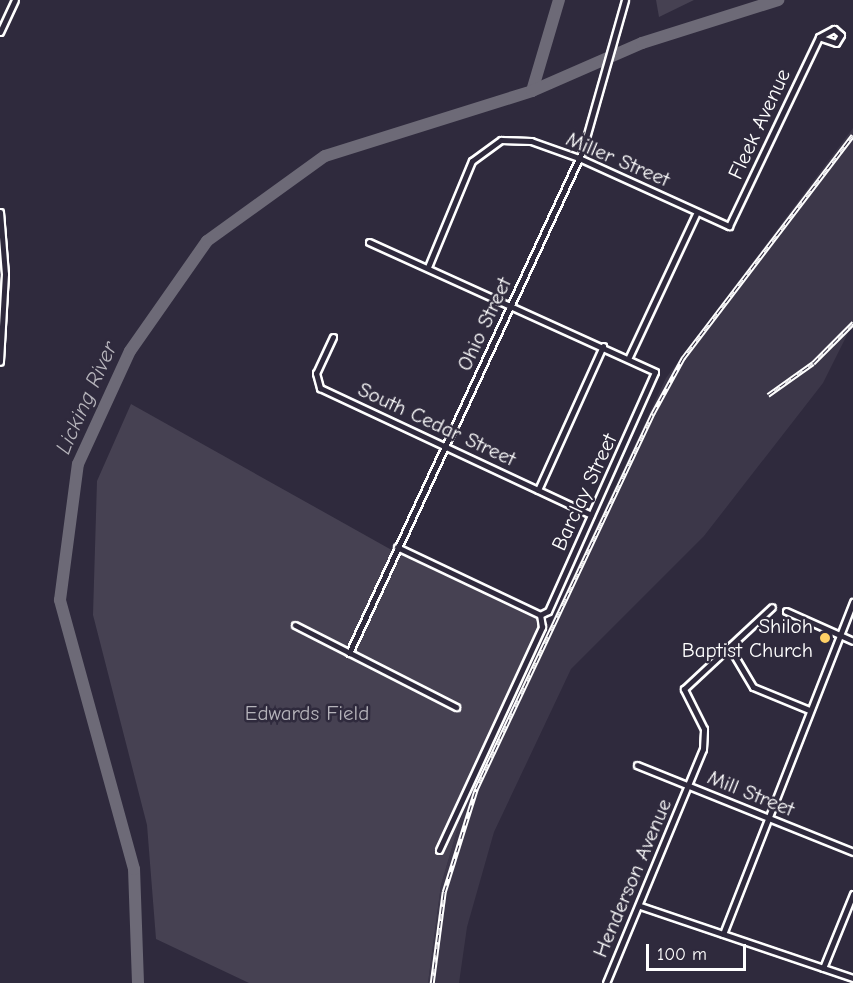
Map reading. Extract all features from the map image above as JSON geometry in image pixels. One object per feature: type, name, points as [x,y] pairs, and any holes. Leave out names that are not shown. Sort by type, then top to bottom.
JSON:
[{"type":"street","points":[[0,32],[15,0]]},
{"type":"street","name":"Ohio Street","points":[[349,653],[579,158],[596,111],[626,0]]},
{"type":"street","name":"Fleek Avenue","points":[[729,226],[819,37]]},
{"type":"street","name":"Miller Street","points":[[428,267],[472,161],[490,143],[531,141],[579,158],[729,226]]},
{"type":"street","points":[[0,212],[5,274],[0,362]]},
{"type":"street","points":[[369,242],[629,357],[697,212]]},
{"type":"street","name":"South Cedar Street","points":[[333,337],[316,373],[320,388],[591,516]]},
{"type":"street","points":[[538,489],[603,346]]},
{"type":"street","name":"Barclay Street","points":[[540,615],[548,611],[655,380],[652,369],[629,357]]},
{"type":"street","points":[[397,547],[540,615],[542,627],[440,850]]},
{"type":"street","points":[[723,934],[853,602]]},
{"type":"street","points":[[772,608],[731,650],[753,687],[809,710]]},
{"type":"street","points":[[786,611],[853,641]]},
{"type":"street","points":[[295,625],[456,707]]},
{"type":"street","name":"Henderson Avenue","points":[[606,983],[640,906],[688,785],[705,735],[684,688],[731,650]]},
{"type":"street","name":"Mill Street","points":[[637,765],[853,852]]},
{"type":"street","points":[[823,968],[853,894]]},
{"type":"street","points":[[640,906],[853,978]]},
{"type":"shaded area","points":[[853,128],[853,323],[823,383],[704,536],[571,669],[494,832],[467,927],[459,983],[428,983],[441,885],[463,810],[666,378]]},
{"type":"green space","points":[[656,0],[694,0],[659,17]]},
{"type":"green space","name":"Edwards Field","points":[[131,404],[397,553],[549,625],[463,810],[441,885],[428,983],[249,983],[156,939],[147,825],[93,615],[97,481]]},
{"type":"waterway","points":[[532,91],[559,0]]},
{"type":"waterway","name":"Licking River","points":[[138,983],[134,869],[60,600],[78,464],[130,351],[207,241],[325,156],[532,91],[642,43],[778,0]]},
{"type":"railway","points":[[432,983],[444,892],[476,789],[653,413],[683,358],[853,135]]},
{"type":"railway","points":[[768,395],[813,363],[853,323]]},
{"type":"place","name":"Shiloh Baptist Church","points":[[825,638]]}]
